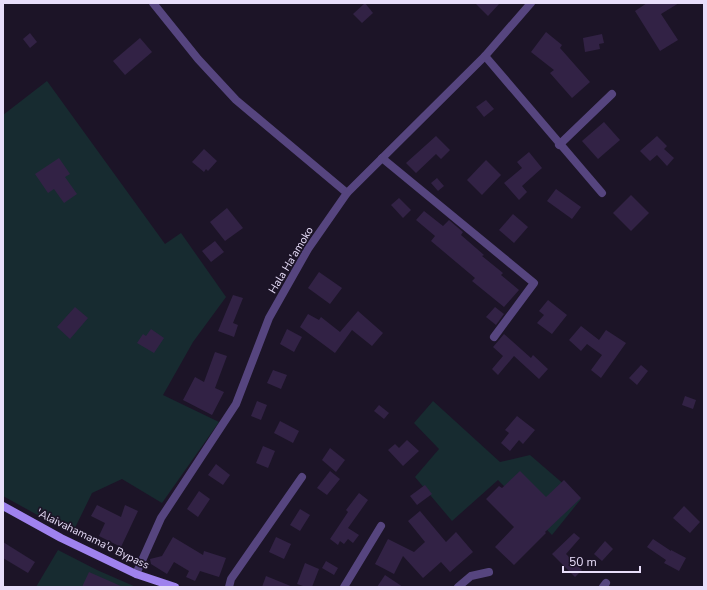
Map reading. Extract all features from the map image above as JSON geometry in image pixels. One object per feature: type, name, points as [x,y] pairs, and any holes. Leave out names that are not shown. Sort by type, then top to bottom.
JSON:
[{"type":"main road","name":"'Alaivahamama'o Bypass","points":[[3,506],[61,538],[136,574],[175,587]]},
{"type":"street","points":[[153,3],[198,58],[236,100],[347,193]]},
{"type":"street","name":"Hala Ha'amoko","points":[[136,574],[161,518],[236,404],[270,318],[308,249],[347,193],[485,56],[531,3]]},
{"type":"street","points":[[485,56],[602,193]]},
{"type":"street","points":[[559,144],[612,94]]},
{"type":"street","points":[[382,158],[534,283],[494,337]]},
{"type":"street","points":[[229,587],[231,579],[302,477]]},
{"type":"street","points":[[344,587],[381,526]]},
{"type":"street","points":[[458,587],[471,576],[489,572]]},
{"type":"green space","points":[[47,81],[165,244],[181,233],[226,297],[193,342],[163,395],[219,422],[162,503],[122,479],[92,493],[72,534],[3,496],[3,115]]},
{"type":"green space","points":[[433,401],[500,462],[530,455],[581,499],[552,535],[498,480],[452,521],[415,477],[439,449],[414,423]]},
{"type":"green space","points":[[58,550],[97,570],[136,587],[36,587]]},
{"type":"building","points":[[365,3],[373,13],[362,23],[353,14]]},
{"type":"building","points":[[475,3],[500,3],[488,16]]},
{"type":"building","points":[[647,3],[679,3],[661,14],[678,40],[660,51],[635,11]]},
{"type":"building","points":[[546,32],[562,45],[560,48],[590,82],[572,98],[550,73],[554,70],[531,52]]},
{"type":"building","points":[[30,33],[37,42],[30,48],[23,39]]},
{"type":"building","points":[[602,34],[604,43],[599,44],[600,49],[585,52],[583,38]]},
{"type":"building","points":[[140,38],[152,52],[125,75],[113,61]]},
{"type":"building","points":[[486,100],[494,109],[484,117],[476,107]]},
{"type":"building","points":[[604,122],[620,140],[598,159],[582,141]]},
{"type":"building","points":[[436,136],[450,150],[441,159],[436,154],[416,173],[406,163]]},
{"type":"building","points":[[657,136],[667,146],[664,149],[674,158],[667,166],[657,155],[650,161],[640,151]]},
{"type":"building","points":[[204,149],[217,161],[208,171],[206,169],[204,172],[192,162]]},
{"type":"building","points":[[529,152],[542,168],[522,186],[527,192],[519,200],[504,183],[522,168],[517,162]]},
{"type":"building","points":[[59,158],[70,174],[65,177],[77,194],[64,203],[54,189],[48,193],[35,174]]},
{"type":"building","points":[[486,160],[501,175],[482,195],[467,180]]},
{"type":"building","points":[[437,178],[444,186],[438,191],[431,183]]},
{"type":"building","points":[[556,189],[581,207],[572,219],[547,201]]},
{"type":"building","points":[[631,195],[649,213],[631,231],[613,213]]},
{"type":"building","points":[[399,198],[411,210],[403,218],[391,205]]},
{"type":"building","points":[[227,208],[243,228],[225,241],[210,222]]},
{"type":"building","points":[[424,211],[443,226],[449,220],[463,232],[461,235],[484,255],[482,256],[503,273],[501,275],[519,290],[504,307],[472,281],[475,278],[431,241],[435,236],[416,220]]},
{"type":"building","points":[[513,214],[528,227],[514,243],[499,230]]},
{"type":"building","points":[[215,241],[224,252],[211,262],[202,251]]},
{"type":"building","points":[[319,272],[342,288],[330,304],[308,288]]},
{"type":"building","points":[[233,295],[243,298],[233,323],[238,325],[234,337],[218,331]]},
{"type":"building","points":[[548,300],[567,315],[552,334],[537,323],[544,315],[539,311]]},
{"type":"building","points":[[75,307],[88,318],[70,339],[57,327]]},
{"type":"building","points":[[495,307],[504,314],[496,325],[486,317]]},
{"type":"building","points":[[358,311],[383,333],[372,346],[352,330],[335,353],[300,327],[308,314],[319,320],[321,317],[340,332]]},
{"type":"building","points":[[581,326],[599,340],[606,330],[626,343],[601,378],[591,370],[602,355],[587,344],[581,351],[569,340]]},
{"type":"building","points":[[151,329],[164,338],[154,353],[137,343],[143,334],[146,336]]},
{"type":"building","points":[[287,329],[302,337],[294,352],[280,344]]},
{"type":"building","points":[[504,334],[531,358],[533,355],[548,369],[539,379],[514,356],[498,375],[492,369],[503,356],[493,347]]},
{"type":"building","points":[[215,352],[227,356],[215,388],[224,392],[212,415],[183,400],[195,377],[204,382]]},
{"type":"building","points":[[641,365],[648,371],[637,385],[629,378]]},
{"type":"building","points":[[273,370],[287,375],[281,389],[267,383]]},
{"type":"building","points":[[685,396],[696,400],[693,409],[682,405]]},
{"type":"building","points":[[257,401],[267,405],[261,420],[251,416]]},
{"type":"building","points":[[379,405],[389,413],[384,419],[374,411]]},
{"type":"building","points":[[517,416],[535,430],[523,444],[519,440],[510,451],[501,443],[509,433],[505,430]]},
{"type":"building","points":[[280,421],[299,431],[293,443],[274,433]]},
{"type":"building","points":[[407,440],[419,451],[403,466],[388,450],[395,444],[399,448]]},
{"type":"building","points":[[263,446],[275,451],[268,468],[256,463]]},
{"type":"building","points":[[330,448],[345,460],[336,472],[322,460]]},
{"type":"building","points":[[216,464],[230,475],[223,485],[208,475]]},
{"type":"building","points":[[330,471],[340,479],[327,495],[317,488]]},
{"type":"building","points":[[520,471],[546,497],[564,480],[581,498],[545,532],[546,533],[514,565],[495,547],[514,527],[486,499],[499,486],[502,488]]},
{"type":"building","points":[[425,485],[432,494],[417,505],[410,496]]},
{"type":"building","points":[[199,491],[210,499],[198,517],[187,509]]},
{"type":"building","points":[[359,493],[368,500],[348,528],[359,535],[353,543],[348,539],[344,544],[340,541],[338,545],[330,539],[348,512],[346,510]]},
{"type":"building","points":[[97,505],[121,517],[125,505],[138,511],[121,547],[99,536],[105,523],[91,516]]},
{"type":"building","points":[[684,506],[700,522],[690,533],[673,518]]},
{"type":"building","points":[[300,509],[310,515],[300,531],[290,525]]},
{"type":"building","points":[[420,511],[446,542],[456,532],[473,552],[450,572],[441,562],[423,578],[403,556],[394,574],[375,564],[388,539],[414,552],[425,542],[408,521]]},
{"type":"building","points":[[574,533],[580,538],[566,554],[582,570],[575,577],[552,554]]},
{"type":"building","points":[[173,537],[203,555],[204,551],[226,558],[219,577],[200,571],[195,581],[186,577],[189,571],[174,562],[167,574],[151,564],[150,559],[162,556]]},
{"type":"building","points":[[276,537],[291,544],[284,559],[269,552]]},
{"type":"building","points":[[653,539],[671,551],[686,558],[679,571],[664,563],[666,560],[647,547]]},
{"type":"building","points":[[605,541],[613,549],[602,561],[594,554]]},
{"type":"building","points":[[3,542],[35,562],[28,573],[3,558]]},
{"type":"building","points":[[326,561],[338,568],[334,575],[322,568]]},
{"type":"building","points":[[305,563],[319,569],[312,587],[297,584]]},
{"type":"building","points":[[89,572],[123,587],[82,587]]},
{"type":"building","points":[[385,575],[403,587],[377,587]]},
{"type":"building","points":[[266,576],[293,587],[262,587]]}]
